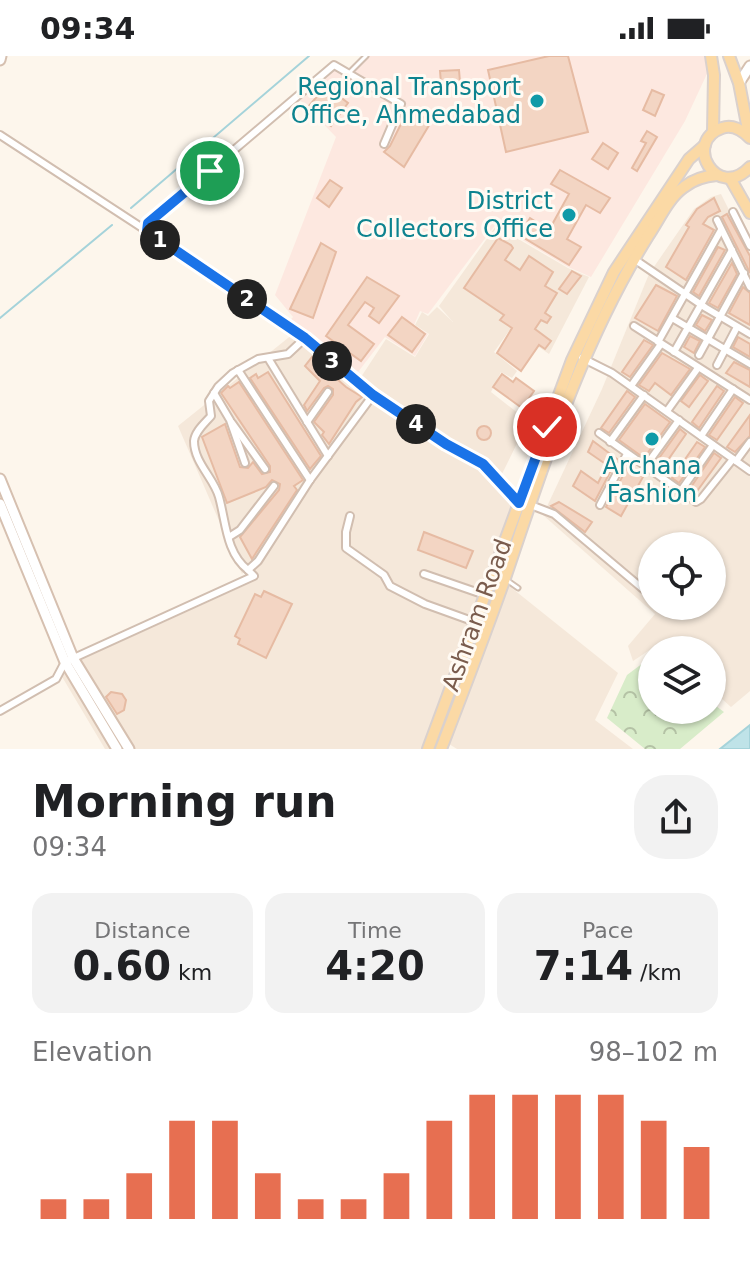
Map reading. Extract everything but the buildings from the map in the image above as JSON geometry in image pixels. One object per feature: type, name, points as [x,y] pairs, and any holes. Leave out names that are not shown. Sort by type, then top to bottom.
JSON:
[{"type":"main road","points":[[711,56],[714,75],[713,132],[728,127],[743,131],[749,137]]},
{"type":"main road","points":[[729,56],[746,101],[749,137]]},
{"type":"main road","name":"Ashram Road","points":[[428,749],[485,595],[614,272],[689,159],[705,145],[713,132]]},
{"type":"main road","points":[[705,145],[706,162],[717,175],[730,178],[744,174],[750,167]]},
{"type":"main road","name":"Ashram Road","points":[[579,357],[673,197],[684,186],[704,176],[717,175]]},
{"type":"main road","points":[[730,178],[750,213]]},
{"type":"main road","name":"Ashram Road","points":[[441,749],[505,578],[524,503]]},
{"type":"street","points":[[147,231],[148,223],[334,65],[401,104],[384,144]]},
{"type":"street","points":[[739,83],[750,66]]},
{"type":"street","points":[[0,135],[305,338],[373,395],[446,444],[483,464],[524,503],[554,514],[638,585]]},
{"type":"street","points":[[733,212],[750,246]]},
{"type":"street","points":[[717,220],[750,287]]},
{"type":"street","points":[[631,386],[660,343],[684,293],[721,230]]},
{"type":"street","points":[[674,352],[732,250]]},
{"type":"street","points":[[634,259],[750,334]]},
{"type":"street","points":[[699,355],[744,273]]},
{"type":"street","points":[[672,318],[750,364]]},
{"type":"street","points":[[634,326],[750,400]]},
{"type":"street","points":[[717,365],[737,327]]},
{"type":"street","points":[[0,711],[56,679],[69,660],[254,576],[239,563],[222,520],[219,496],[198,460],[194,441],[197,432],[211,416],[209,401],[238,370],[258,359],[288,354],[305,338]]},
{"type":"street","points":[[579,357],[631,386],[750,471]]},
{"type":"street","points":[[268,358],[328,456]]},
{"type":"street","points":[[667,411],[698,368]]},
{"type":"street","points":[[238,370],[310,480]]},
{"type":"street","points":[[701,436],[733,389]]},
{"type":"street","points":[[307,422],[328,392]]},
{"type":"street","points":[[214,393],[265,469]]},
{"type":"street","points":[[248,570],[258,561],[310,480],[373,395]]},
{"type":"street","points":[[610,442],[644,395]]},
{"type":"street","points":[[230,420],[245,463]]},
{"type":"street","points":[[645,467],[679,420]]},
{"type":"street","points":[[599,433],[696,502],[750,442]]},
{"type":"street","points":[[680,492],[713,445]]},
{"type":"street","points":[[600,505],[627,454]]},
{"type":"street","points":[[0,479],[69,660],[129,749]]},
{"type":"street","points":[[229,537],[240,530],[274,486]]},
{"type":"street","points":[[0,504],[69,660],[117,749]]},
{"type":"street","points":[[350,516],[346,548],[384,575],[390,586],[425,604],[475,622]]},
{"type":"street","points":[[424,574],[485,595]]},
{"type":"lane","points":[[349,73],[366,56]]},
{"type":"lane","points":[[505,578],[518,588]]},
{"type":"shaded area","points":[[362,56],[707,56],[712,63],[685,121],[591,277],[568,267],[496,224],[428,314],[420,311],[414,325],[428,334],[415,356],[385,337],[358,372],[288,323],[293,317],[275,295],[336,137],[298,98],[334,68],[346,74]]},
{"type":"shaded area","points":[[721,194],[750,252],[750,691],[731,707],[726,703],[726,636],[638,636],[638,658],[633,661],[628,646],[650,620],[726,620],[726,532],[638,532],[638,599],[543,515],[602,389],[649,274],[694,209]]},
{"type":"shaded area","points":[[496,226],[589,277],[549,354],[511,328],[494,352],[517,371],[512,378],[501,372],[491,392],[528,421],[500,478],[484,462],[361,377],[386,339],[415,357],[429,334],[415,325],[422,312],[428,316],[437,307],[453,322],[439,306]]},
{"type":"shaded area","points":[[293,334],[373,403],[376,401],[482,466],[516,504],[425,749],[105,749],[58,670],[259,579],[250,567],[319,474],[242,574],[178,426]]},
{"type":"shaded area","points":[[508,585],[618,673],[595,720],[633,749],[457,749],[449,744]]},
{"type":"green space","points":[[638,667],[638,724],[710,724],[680,749],[645,749],[607,718],[627,675]]},
{"type":"water","points":[[750,725],[750,749],[720,749]]},
{"type":"waterway","points":[[131,208],[309,56]]},
{"type":"waterway","points":[[0,318],[112,225]]},
{"type":"place","name":"Regional Transport Office, Ahmedabad","points":[[537,101]]},
{"type":"place","name":"District Collectors Office","points":[[569,215]]},
{"type":"place","name":"Archana Fashion","points":[[652,439]]},
{"type":"route","points":[[210,171],[148,223],[147,231],[305,338],[373,395],[446,444],[483,464],[519,503],[547,427]]}]
